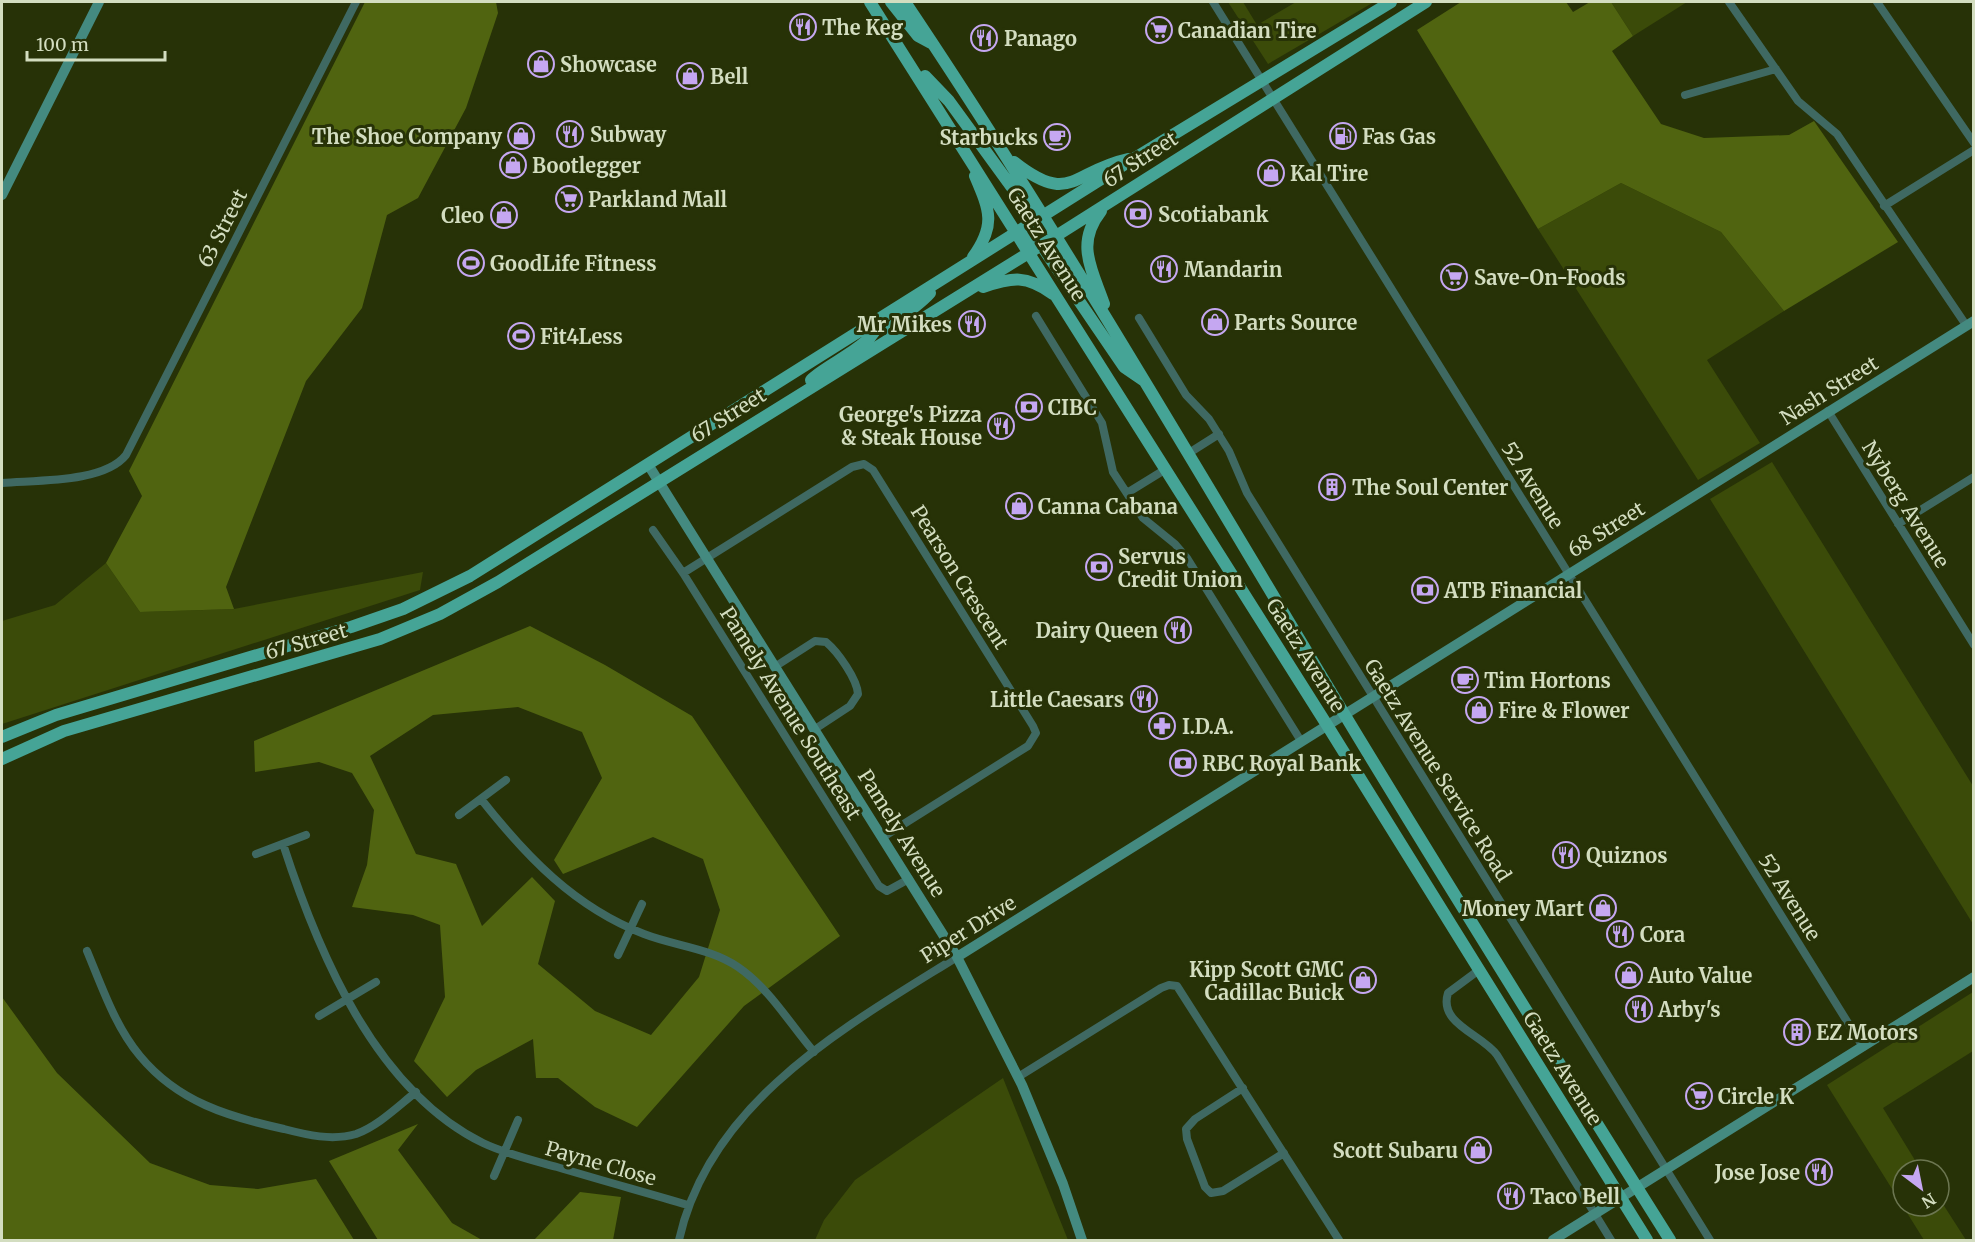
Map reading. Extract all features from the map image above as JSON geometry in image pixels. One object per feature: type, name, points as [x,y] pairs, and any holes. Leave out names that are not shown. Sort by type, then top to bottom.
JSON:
[{"type":"main road","name":"Gaetz Avenue","points":[[870,2],[1327,725],[1647,1240]]},
{"type":"main road","points":[[891,2],[918,36],[934,45]]},
{"type":"main road","name":"Gaetz Avenue","points":[[905,2],[1005,154],[1039,219]]},
{"type":"main road","name":"67 Street","points":[[2,737],[56,715],[293,645],[403,609],[470,576],[649,466],[1138,156],[1391,2]]},
{"type":"main road","name":"67 Street","points":[[2,759],[64,731],[380,639],[440,614],[498,582],[1056,236],[1426,2]]},
{"type":"main road","points":[[906,56],[949,101],[1039,219],[1056,236]]},
{"type":"main road","points":[[962,145],[985,201],[989,223],[986,239],[970,262]]},
{"type":"main road","points":[[1005,154],[1036,179],[1052,185],[1072,182],[1104,164],[1138,156]]},
{"type":"main road","points":[[1107,204],[1091,226],[1086,245],[1111,325]]},
{"type":"main road","points":[[1017,233],[1041,244],[1124,367],[1149,385]]},
{"type":"main road","name":"Gaetz Avenue","points":[[1056,236],[1149,385],[1344,714],[1670,1240]]},
{"type":"main road","points":[[964,293],[1015,279],[1036,282],[1057,297]]},
{"type":"main road","points":[[893,337],[891,330],[893,325],[920,305],[938,283]]},
{"type":"main road","points":[[796,396],[817,374],[870,339],[878,327],[877,321]]},
{"type":"street","points":[[2,195],[99,2]]},
{"type":"street","name":"63 Street","points":[[2,483],[98,473],[114,467],[126,455],[356,2]]},
{"type":"street","name":"52 Avenue","points":[[1213,2],[1863,1047]]},
{"type":"street","points":[[1729,2],[1798,101],[1837,134],[1884,206],[1970,323]]},
{"type":"street","points":[[1877,2],[1974,143]]},
{"type":"street","points":[[1685,95],[1776,69]]},
{"type":"street","points":[[1884,206],[1974,150]]},
{"type":"street","points":[[1036,316],[1102,423],[1111,466],[1127,493],[1149,525],[1175,544],[1187,558],[1301,741]]},
{"type":"street","name":"Gaetz Avenue Service Road","points":[[1139,318],[1186,395],[1209,419],[1219,434],[1232,457],[1247,493],[1710,1240]]},
{"type":"street","name":"Nash Street","points":[[1704,490],[1970,323]]},
{"type":"street","name":"Nyberg Avenue","points":[[1828,411],[1974,645]]},
{"type":"street","points":[[1189,453],[1219,434]]},
{"type":"street","name":"Pearson Crescent","points":[[683,573],[855,465],[864,464],[873,470],[1033,726],[1035,733],[1031,744],[883,837]]},
{"type":"street","name":"Pamely Avenue","points":[[649,466],[957,957],[1018,1077],[1063,1184],[1082,1240]]},
{"type":"street","points":[[1127,493],[1166,469]]},
{"type":"street","points":[[1898,524],[1974,477]]},
{"type":"street","name":"68 Street","points":[[1344,714],[1704,490]]},
{"type":"street","name":"Pamely Avenue Southeast","points":[[653,530],[683,573],[879,886],[887,891],[909,879]]},
{"type":"street","points":[[776,666],[815,641],[826,642],[856,686],[858,694],[850,706],[815,729]]},
{"type":"street","name":"Piper Drive","points":[[679,1240],[688,1205],[700,1177],[728,1135],[773,1087],[814,1052],[861,1017],[1344,714]]},
{"type":"street","points":[[459,815],[506,780]]},
{"type":"street","points":[[481,799],[520,848],[544,873],[581,901],[630,928],[714,955],[739,968],[763,988],[814,1052]]},
{"type":"street","points":[[256,854],[306,835]]},
{"type":"street","name":"Payne Close","points":[[283,844],[312,927],[347,1000],[373,1040],[416,1092],[461,1130],[505,1151],[688,1205]]},
{"type":"street","points":[[618,955],[642,904]]},
{"type":"street","points":[[87,951],[118,1022],[139,1055],[174,1088],[213,1110],[305,1134],[338,1137],[366,1129],[416,1092]]},
{"type":"street","points":[[1479,970],[1448,993],[1446,1002],[1450,1016],[1493,1049],[1611,1240]]},
{"type":"street","points":[[1553,1240],[1974,977]]},
{"type":"street","points":[[319,1016],[376,982]]},
{"type":"street","points":[[1018,1077],[1161,988],[1173,985],[1183,993],[1339,1240]]},
{"type":"street","points":[[1243,1088],[1195,1119],[1186,1129],[1187,1139],[1205,1187],[1211,1193],[1223,1191],[1284,1153]]},
{"type":"street","points":[[494,1176],[518,1120]]},
{"type":"green space","points":[[365,2],[496,2],[498,13],[466,108],[418,198],[387,215],[362,308],[306,381],[226,587],[234,609],[140,612],[106,563],[142,496],[129,471]]},
{"type":"green space","points":[[1228,2],[1243,2],[1257,25],[1296,2],[1374,2],[1268,64]]},
{"type":"green space","points":[[1461,2],[1566,2],[1573,12],[1590,2],[1611,2],[1633,36],[1612,51],[1661,124],[1704,138],[1789,135],[1814,121],[1898,242],[1784,311],[1721,232],[1621,183],[1538,229],[1417,30]]},
{"type":"green space","points":[[1611,2],[1687,2],[1633,36]]},
{"type":"green space","points":[[1621,183],[1721,232],[1784,311],[1707,360],[1760,443],[1698,480],[1538,229]]},
{"type":"green space","points":[[1772,462],[1973,786],[1973,924],[1710,499]]},
{"type":"green space","points":[[106,563],[140,612],[234,609],[423,572],[420,590],[2,724],[2,621],[55,605]]},
{"type":"green space","points":[[530,626],[605,665],[692,716],[840,936],[744,1006],[637,1127],[595,1107],[558,1078],[536,1078],[533,1039],[476,1070],[447,1097],[414,1061],[445,997],[440,925],[413,915],[352,907],[367,865],[374,810],[352,773],[319,762],[255,772],[254,741]],"holes":[[[518,707],[582,732],[602,778],[554,860],[563,874],[653,837],[703,859],[720,910],[699,977],[651,1035],[595,1011],[538,964],[555,901],[532,877],[482,926],[456,864],[416,854],[370,756],[433,715]]]},
{"type":"green space","points":[[1973,992],[1973,1051],[1883,1108],[1914,1158],[1891,1158],[1891,1187],[1827,1085]]},
{"type":"green space","points":[[2,997],[57,1073],[150,1163],[210,1185],[258,1189],[316,1179],[354,1240],[2,1240]]},
{"type":"green space","points":[[1003,1078],[1068,1240],[815,1240],[824,1220],[855,1180]]},
{"type":"green space","points":[[418,1124],[398,1150],[452,1223],[482,1240],[378,1240],[329,1161]]},
{"type":"green space","points":[[580,1192],[621,1197],[613,1240],[506,1240],[535,1239]]},
{"type":"green space","points":[[1951,1217],[1966,1240],[1924,1240],[1910,1218]]},
{"type":"place","name":"The Keg","points":[[803,27]]},
{"type":"place","name":"Canadian Tire","points":[[1159,30]]},
{"type":"place","name":"Panago","points":[[984,38]]},
{"type":"place","name":"Showcase","points":[[541,64]]},
{"type":"place","name":"Bell","points":[[690,76]]},
{"type":"place","name":"Subway","points":[[570,134]]},
{"type":"place","name":"The Shoe Company","points":[[521,136]]},
{"type":"place","name":"Fas Gas","points":[[1343,136]]},
{"type":"place","name":"Starbucks","points":[[1057,137]]},
{"type":"place","name":"Bootlegger","points":[[513,165]]},
{"type":"place","name":"Kal Tire","points":[[1271,173]]},
{"type":"place","name":"Parkland Mall","points":[[569,199]]},
{"type":"place","name":"Scotiabank","points":[[1138,214]]},
{"type":"place","name":"Cleo","points":[[504,215]]},
{"type":"place","name":"GoodLife Fitness","points":[[471,263]]},
{"type":"place","name":"Mandarin","points":[[1164,269]]},
{"type":"place","name":"Save-On-Foods","points":[[1454,277]]},
{"type":"place","name":"Parts Source","points":[[1215,322]]},
{"type":"place","name":"Mr Mikes","points":[[972,324]]},
{"type":"place","name":"Fit4Less","points":[[521,336]]},
{"type":"place","name":"CIBC","points":[[1029,407]]},
{"type":"place","name":"George's Pizza & Steak House","points":[[1001,426]]},
{"type":"place","name":"The Soul Center","points":[[1332,487]]},
{"type":"place","name":"Canna Cabana","points":[[1019,506]]},
{"type":"place","name":"Servus Credit Union","points":[[1099,567]]},
{"type":"place","name":"ATB Financial","points":[[1425,590]]},
{"type":"place","name":"Dairy Queen","points":[[1178,630]]},
{"type":"place","name":"Tim Hortons","points":[[1465,680]]},
{"type":"place","name":"Little Caesars","points":[[1144,699]]},
{"type":"place","name":"Fire & Flower","points":[[1479,710]]},
{"type":"place","name":"I.D.A.","points":[[1162,726]]},
{"type":"place","name":"RBC Royal Bank","points":[[1183,763]]},
{"type":"place","name":"Quiznos","points":[[1566,855]]},
{"type":"place","name":"Money Mart","points":[[1603,908]]},
{"type":"place","name":"Cora","points":[[1620,934]]},
{"type":"place","name":"Auto Value","points":[[1629,975]]},
{"type":"place","name":"Kipp Scott GMC Cadillac Buick","points":[[1363,980]]},
{"type":"place","name":"Arby's","points":[[1639,1009]]},
{"type":"place","name":"EZ Motors","points":[[1797,1032]]},
{"type":"place","name":"Circle K","points":[[1699,1096]]},
{"type":"place","name":"Scott Subaru","points":[[1478,1150]]},
{"type":"place","name":"Jose Jose","points":[[1819,1172]]},
{"type":"place","name":"Taco Bell","points":[[1511,1196]]}]
